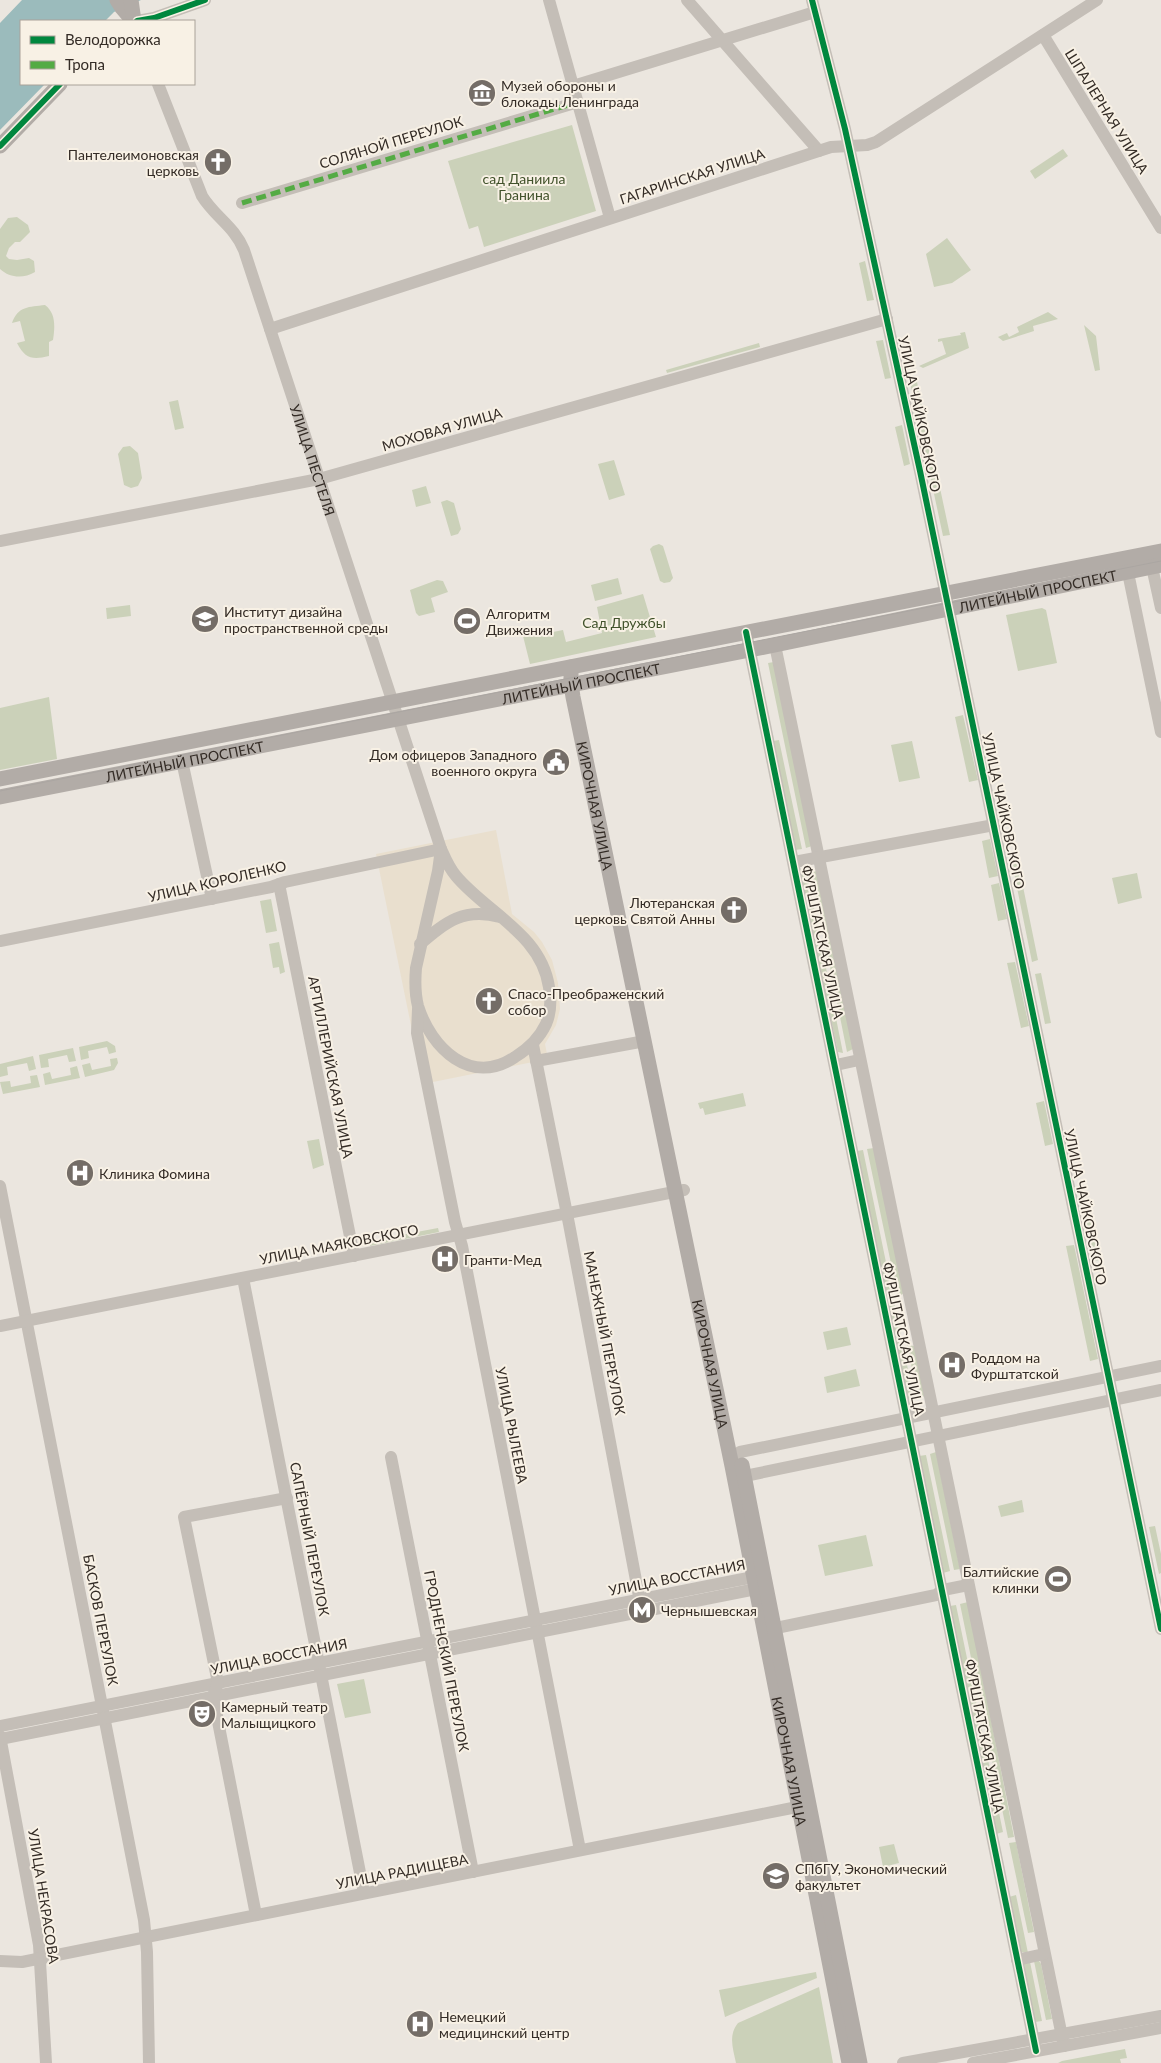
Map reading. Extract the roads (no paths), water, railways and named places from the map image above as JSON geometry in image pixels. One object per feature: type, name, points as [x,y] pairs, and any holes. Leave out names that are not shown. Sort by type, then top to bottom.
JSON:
[{"type":"main road","points":[[126,3],[134,20]]},
{"type":"main road","points":[[0,146],[59,85]]},
{"type":"main road","name":"ЛИТЕЙНЫЙ ПРОСПЕКТ","points":[[0,797],[949,608],[1126,565],[1161,551]]},
{"type":"main road","name":"ЛИТЕЙНЫЙ ПРОСПЕКТ","points":[[0,779],[946,593],[1126,565],[1157,566]]},
{"type":"main road","name":"КИРОЧНАЯ УЛИЦА","points":[[571,667],[645,1041],[745,1476],[759,1582],[776,1628],[849,2063]]},
{"type":"main road","name":"КИРОЧНАЯ УЛИЦА","points":[[574,684],[680,1191],[732,1466],[759,1582],[860,2063]]},
{"type":"street","points":[[141,20],[154,18],[205,0]]},
{"type":"street","points":[[549,0],[610,218]]},
{"type":"street","points":[[687,0],[819,151]]},
{"type":"street","name":"ГАГАРИНСКАЯ УЛИЦА","points":[[270,329],[831,147],[867,145],[876,142],[1097,0]]},
{"type":"street","points":[[573,86],[723,40],[814,6]]},
{"type":"street","name":"УЛИЦА ЧАЙКОВСКОГО","points":[[814,6],[849,146],[946,593],[1161,1629]]},
{"type":"street","name":"ШПАЛЕРНАЯ УЛИЦА","points":[[1043,35],[1161,228]]},
{"type":"street","name":"УЛИЦА ПЕСТЕЛЯ","points":[[158,85],[202,196],[208,206],[239,238],[441,849],[455,874],[500,918]]},
{"type":"street","name":"СОЛЯНОЙ ПЕРЕУЛОК","points":[[242,203],[578,102]]},
{"type":"street","name":"МОХОВАЯ УЛИЦА","points":[[0,542],[319,479],[887,319]]},
{"type":"street","points":[[1126,565],[1161,732]]},
{"type":"street","points":[[1157,566],[1161,608]]},
{"type":"street","name":"ФУРШТАТСКАЯ УЛИЦА","points":[[746,632],[908,1418],[1034,2046]]},
{"type":"street","name":"ФУРШТАТСКАЯ УЛИЦА","points":[[774,644],[1062,2040]]},
{"type":"street","points":[[182,761],[212,899]]},
{"type":"street","points":[[794,862],[994,825]]},
{"type":"street","points":[[420,944],[442,926],[465,915],[485,913],[500,918],[520,934],[533,947],[540,959],[548,982],[550,996],[546,1024],[532,1045],[499,1065],[471,1066],[458,1062],[446,1053],[434,1036],[418,1006],[415,980],[420,944],[438,871],[441,849]]},
{"type":"street","name":"УЛИЦА КОРОЛЕНКО","points":[[0,941],[212,899],[441,849]]},
{"type":"street","name":"АРТИЛЛЕРИЙСКАЯ УЛИЦА","points":[[279,884],[354,1256]]},
{"type":"street","name":"УЛИЦА РЫЛЕЕВА","points":[[418,1006],[417,1032],[459,1235],[580,1850]]},
{"type":"street","points":[[536,1061],[645,1041]]},
{"type":"street","name":"МАНЕЖНЫЙ ПЕРЕУЛОК","points":[[532,1045],[640,1605]]},
{"type":"street","points":[[836,1065],[860,1060]]},
{"type":"street","name":"БАСКОВ ПЕРЕУЛОК","points":[[0,1186],[144,1920],[149,2063]]},
{"type":"street","name":"УЛИЦА МАЯКОВСКОГО","points":[[0,1326],[680,1191]]},
{"type":"street","name":"САПЁРНЫЙ ПЕРЕУЛОК","points":[[243,1278],[364,1893]]},
{"type":"street","points":[[1161,1366],[740,1452],[732,1466],[745,1476],[1161,1390]]},
{"type":"street","name":"ГРОДНЕНСКИЙ ПЕРЕУЛОК","points":[[391,1457],[474,1872]]},
{"type":"street","points":[[256,1915],[213,1696],[218,1683],[184,1517],[287,1498]]},
{"type":"street","name":"УЛИЦА ВОССТАНИЯ","points":[[0,1726],[213,1696],[320,1669],[759,1582]]},
{"type":"street","points":[[776,1628],[936,1595],[942,1590],[968,1585]]},
{"type":"street","name":"УЛИЦА ВОССТАНИЯ","points":[[0,1738],[218,1683],[320,1669]]},
{"type":"street","name":"УЛИЦА НЕКРАСОВА","points":[[0,1738],[37,1959],[46,2063]]},
{"type":"street","name":"УЛИЦА НЕКРАСОВА","points":[[0,1783],[37,1959],[38,2063]]},
{"type":"street","name":"УЛИЦА РАДИЩЕВА","points":[[0,1961],[22,1962],[805,1806]]},
{"type":"street","points":[[1017,1960],[1044,1954]]},
{"type":"street","points":[[973,2063],[1034,2046],[1161,2016]]},
{"type":"street","points":[[1062,2040],[1161,2028]]},
{"type":"street","points":[[904,2063],[1034,2046]]},
{"type":"water","points":[[22,0],[141,0],[114,12],[106,20],[20,20],[20,85],[44,85],[0,130],[0,23]]},
{"type":"tram line","points":[[0,791],[1161,561]]},
{"type":"place","name":"Музей обороны и блокады Ленинграда","points":[[482,93]]},
{"type":"place","name":"Пантелеимоновская церковь","points":[[218,162]]},
{"type":"place","name":"Институт дизайна пространственной среды","points":[[205,619]]},
{"type":"place","name":"Алгоритм Движения","points":[[467,621]]},
{"type":"place","name":"Дом офицеров Западного военного округа","points":[[556,762]]},
{"type":"place","name":"Лютеранская церковь Святой Анны","points":[[734,910]]},
{"type":"place","name":"Спасо-Преображенский собор","points":[[489,1001]]},
{"type":"place","name":"Клиника Фомина","points":[[80,1173]]},
{"type":"place","name":"Гранти-Мед","points":[[445,1259]]},
{"type":"place","name":"Роддом на Фурштатской","points":[[952,1365]]},
{"type":"place","name":"Балтийские клинки","points":[[1058,1579]]},
{"type":"place","name":"Чернышевская","points":[[642,1610]]},
{"type":"place","name":"Камерный театр Малыщицкого","points":[[202,1714]]},
{"type":"place","name":"СПбГУ, Экономический факультет","points":[[776,1876]]},
{"type":"place","name":"Немецкий медицинский центр","points":[[420,2024]]},
{"type":"park label","name":"сад Даниила Гранина","points":[[524,186]]},
{"type":"park label","name":"Сад Дружбы","points":[[624,622]]}]
